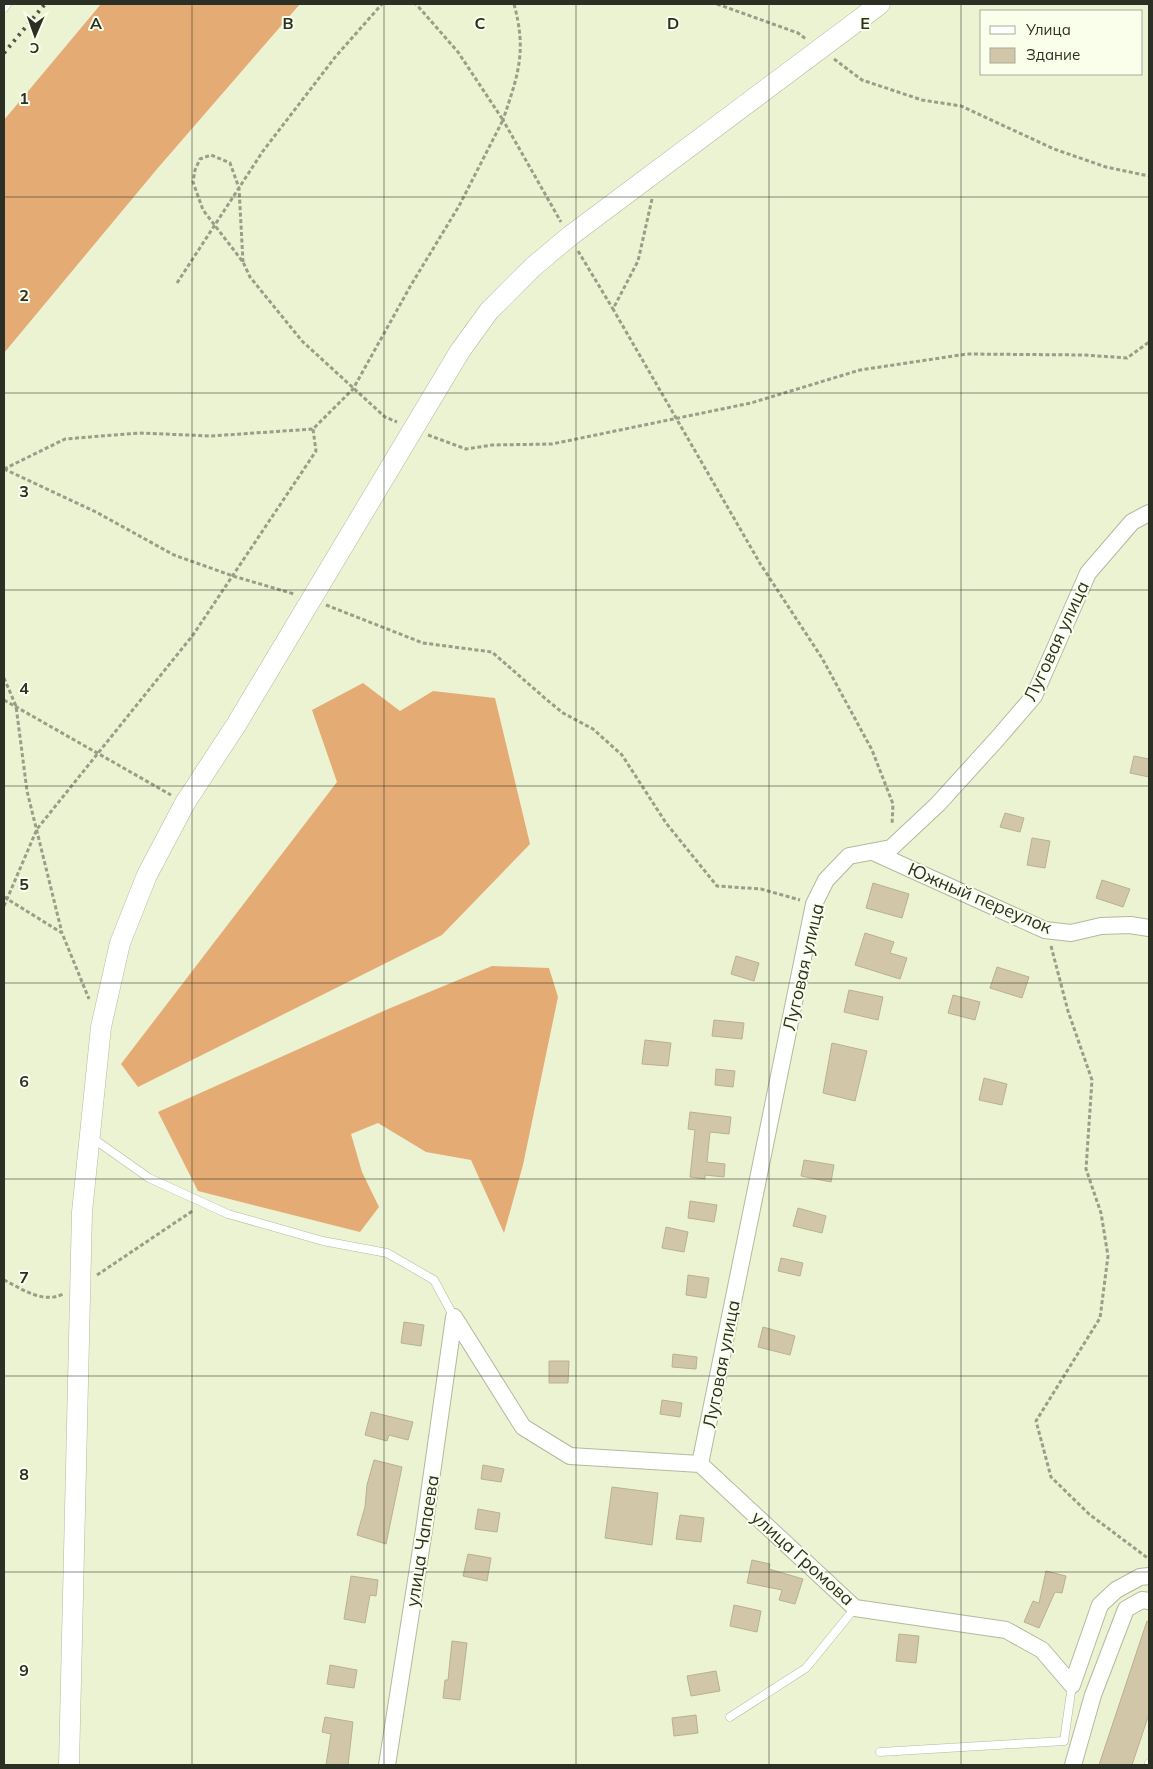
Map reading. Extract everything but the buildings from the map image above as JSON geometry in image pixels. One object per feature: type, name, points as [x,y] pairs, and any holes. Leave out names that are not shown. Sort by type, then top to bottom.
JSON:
[{"type":"street","points":[[69,1765],[82,1212],[101,1027],[120,943],[147,875],[185,803],[236,725],[460,351],[489,311],[533,267],[570,236],[880,4]]},
{"type":"street","name":"Луговая улица","points":[[700,1464],[814,904],[826,880],[849,856],[891,848],[938,804],[1034,696],[1088,573],[1132,522],[1149,513]]},
{"type":"street","name":"Южный переулок","points":[[873,852],[1046,930],[1070,933],[1100,926],[1130,925],[1149,928]]},
{"type":"street","points":[[454,1317],[523,1428],[570,1456],[700,1464]]},
{"type":"street","name":"улица Чапаева","points":[[387,1765],[424,1530],[454,1317]]},
{"type":"street","name":"улица Громова","points":[[700,1464],[855,1608],[1006,1630],[1042,1650],[1072,1685]]},
{"type":"street","points":[[1093,1695],[1072,1685],[1100,1605],[1116,1590],[1140,1577],[1149,1576]]},
{"type":"street","points":[[1073,1765],[1093,1695],[1126,1609],[1142,1600],[1149,1601]]},
{"type":"lane","points":[[4,8],[7,4]]},
{"type":"lane","points":[[89,1143],[98,1142],[149,1178],[228,1214],[323,1241],[386,1253],[434,1280],[454,1317]]},
{"type":"lane","points":[[730,1717],[806,1668],[855,1608]]},
{"type":"lane","points":[[880,1752],[1064,1741],[1072,1685]]},
{"type":"path","points":[[177,283],[263,151],[336,56],[382,4]]},
{"type":"path","points":[[416,4],[458,52],[503,120],[761,565],[822,658],[872,750],[893,804],[891,848]]},
{"type":"path","points":[[4,469],[65,439],[139,433],[211,436],[313,430],[353,389],[411,285],[459,206],[503,120],[519,72],[521,29],[514,4]]},
{"type":"path","points":[[717,4],[798,33],[862,80],[922,100],[961,106],[1054,149],[1106,167],[1149,176]]},
{"type":"path","points":[[243,262],[239,188],[230,163],[211,155],[200,159],[193,182],[203,210],[216,224],[243,262],[250,277],[302,340],[385,417],[466,450],[492,445],[552,444],[751,403],[860,370],[967,354],[1085,355],[1127,358],[1149,342]]},
{"type":"path","points":[[613,310],[638,261],[652,199]]},
{"type":"path","points":[[4,906],[5,898],[37,829],[193,635],[316,451],[313,430]]},
{"type":"path","points":[[4,469],[96,512],[174,555],[233,576],[310,599],[423,643],[492,652],[547,700],[563,712],[593,729],[622,756],[666,823],[717,886],[761,890],[814,904]]},
{"type":"path","points":[[4,678],[16,706],[27,791],[62,934],[90,1002]]},
{"type":"path","points":[[4,700],[98,751],[185,803]]},
{"type":"path","points":[[5,898],[62,934]]},
{"type":"path","points":[[1046,930],[1068,1011],[1092,1080],[1086,1169],[1101,1213],[1108,1256],[1100,1318],[1036,1421],[1051,1477],[1089,1514],[1149,1559]]},
{"type":"path","points":[[4,1280],[34,1295],[56,1298],[80,1286],[204,1203]]},
{"type":"shaded area","points":[[101,4],[300,4],[157,169],[4,353],[4,120]]},
{"type":"shaded area","points":[[363,683],[400,711],[433,691],[495,698],[530,844],[442,935],[138,1087],[121,1064],[337,782],[312,710]]},
{"type":"shaded area","points":[[492,966],[549,968],[558,997],[523,1165],[504,1233],[471,1160],[426,1152],[378,1123],[351,1134],[362,1172],[379,1207],[360,1232],[198,1191],[158,1112],[388,1009]]},
{"type":"railway","points":[[4,53],[45,4]]}]
